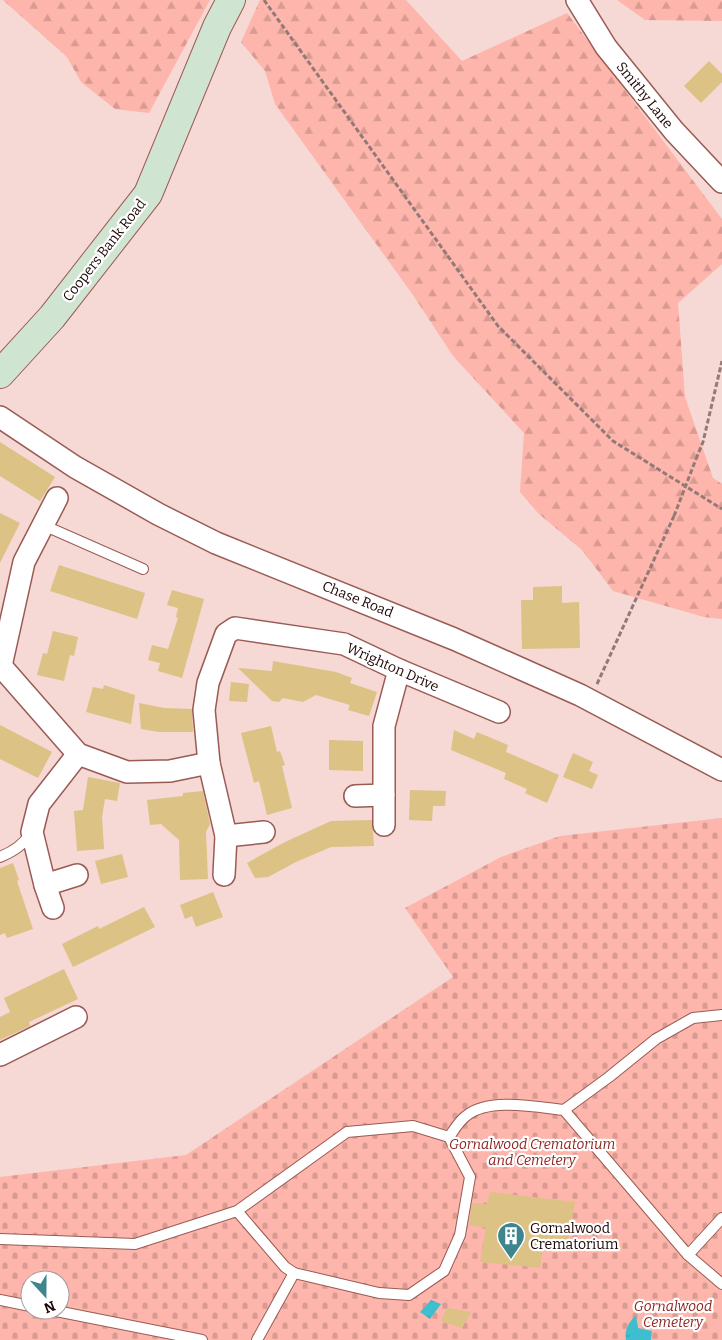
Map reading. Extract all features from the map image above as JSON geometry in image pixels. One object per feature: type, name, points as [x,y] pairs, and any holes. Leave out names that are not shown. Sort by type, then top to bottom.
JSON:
[{"type":"street","name":"Coopers Bank Road","points":[[0,374],[52,317],[148,194],[217,27],[231,0]]},
{"type":"street","name":"Smithy Lane","points":[[577,0],[606,48],[674,131],[722,182]]},
{"type":"street","name":"Chase Road","points":[[0,417],[75,468],[158,514],[208,538],[454,639],[595,703],[722,770]]},
{"type":"street","points":[[57,498],[24,562],[1,666],[78,754],[126,772],[170,771],[209,764],[226,836],[224,875]]},
{"type":"street","name":"Wrighton Drive","points":[[209,764],[204,710],[208,683],[226,634],[235,628],[344,644],[399,670],[499,712]]},
{"type":"street","points":[[384,825],[384,726],[399,670]]},
{"type":"street","points":[[53,908],[45,885],[32,832],[39,804],[78,754]]},
{"type":"street","points":[[355,796],[384,795]]},
{"type":"street","points":[[226,836],[264,832]]},
{"type":"street","points":[[45,885],[77,876]]},
{"type":"street","points":[[0,1055],[76,1017]]},
{"type":"lane","points":[[43,525],[143,569]]},
{"type":"lane","points":[[0,857],[14,851],[24,843],[32,832]]},
{"type":"lane","points":[[564,1110],[610,1077],[656,1039],[693,1018],[722,1015]]},
{"type":"lane","points":[[449,1137],[465,1116],[481,1107],[523,1105],[564,1110],[688,1255],[722,1284]]},
{"type":"lane","points":[[0,1239],[135,1244],[238,1211],[348,1132],[413,1126],[449,1137],[470,1177],[460,1235],[444,1270],[409,1295],[379,1293],[294,1273],[285,1267],[238,1211]]},
{"type":"lane","points":[[688,1255],[722,1218]]},
{"type":"lane","points":[[257,1340],[294,1273]]},
{"type":"lane","points":[[0,1300],[20,1304]]},
{"type":"lane","points":[[70,1314],[202,1340]]},
{"type":"path","points":[[264,0],[498,326],[613,441],[722,509]]},
{"type":"path","points":[[595,703],[596,685],[674,516],[703,442],[722,361]]},
{"type":"green space","points":[[3,0],[210,0],[149,113],[115,109],[81,82],[67,57]]},
{"type":"green space","points":[[260,0],[406,0],[462,61],[567,13],[722,219],[722,264],[678,303],[685,397],[713,478],[722,484],[722,619],[704,617],[613,591],[582,550],[539,514],[520,492],[524,433],[453,356],[413,295],[275,104],[265,71],[241,42]]},
{"type":"green space","points":[[617,0],[722,0],[722,21],[645,20]]},
{"type":"green space","name":"Gornalwood Crematorium and Cemetery","points":[[722,818],[722,1340],[0,1340],[0,1177],[186,1155],[453,977],[405,908],[501,857],[560,836]]},
{"type":"water","points":[[431,1300],[441,1304],[430,1319],[420,1312]]},
{"type":"water","points":[[636,1315],[638,1328],[652,1331],[651,1340],[626,1340],[628,1326]]},
{"type":"building","points":[[709,61],[722,74],[722,82],[701,103],[684,86]]},
{"type":"building","points":[[0,442],[55,477],[40,501],[0,476]]},
{"type":"building","points":[[0,513],[20,523],[0,563]]},
{"type":"building","points":[[59,565],[145,593],[137,619],[50,591]]},
{"type":"building","points":[[562,586],[562,603],[579,602],[580,648],[522,649],[521,600],[533,600],[533,587]]},
{"type":"building","points":[[172,590],[204,599],[182,678],[158,671],[160,663],[148,660],[152,645],[168,649],[178,618],[176,617],[178,608],[167,605]]},
{"type":"building","points":[[53,631],[78,637],[74,656],[70,655],[64,681],[37,675],[43,653],[47,654]]},
{"type":"building","points":[[273,661],[336,672],[352,678],[350,683],[377,692],[369,716],[348,710],[350,705],[316,695],[303,702],[283,698],[279,702],[272,701],[238,668],[272,671]]},
{"type":"building","points":[[231,682],[249,684],[247,702],[229,701]]},
{"type":"building","points":[[104,685],[135,695],[131,724],[86,712],[93,687],[103,689]]},
{"type":"building","points":[[139,703],[164,708],[192,709],[193,732],[159,732],[141,729]]},
{"type":"building","points":[[0,725],[52,752],[38,778],[0,759]]},
{"type":"building","points":[[271,726],[277,752],[280,751],[285,765],[282,766],[292,808],[267,815],[259,781],[254,783],[241,733]]},
{"type":"building","points":[[454,730],[474,739],[477,732],[508,745],[506,752],[559,775],[547,803],[525,793],[527,789],[504,779],[506,773],[451,750]]},
{"type":"building","points":[[329,740],[363,741],[363,771],[329,770]]},
{"type":"building","points":[[573,753],[593,762],[589,771],[598,775],[592,789],[563,777]]},
{"type":"building","points":[[88,777],[120,783],[117,801],[105,799],[102,817],[104,849],[77,851],[74,811],[83,810]]},
{"type":"building","points":[[410,790],[446,791],[445,806],[433,806],[432,821],[409,820]]},
{"type":"building","points":[[203,791],[210,824],[206,832],[208,879],[180,880],[179,840],[161,824],[150,825],[147,800],[183,796],[183,793]]},
{"type":"building","points":[[372,820],[374,846],[331,847],[296,862],[268,877],[255,878],[247,863],[283,843],[331,821]]},
{"type":"building","points":[[122,854],[128,877],[101,884],[95,861]]},
{"type":"building","points":[[13,863],[33,929],[7,938],[5,933],[0,935],[0,868]]},
{"type":"building","points":[[213,892],[223,917],[196,927],[192,916],[185,919],[180,905]]},
{"type":"building","points":[[144,907],[155,927],[73,967],[62,944],[98,926],[99,929]]},
{"type":"building","points":[[64,969],[78,999],[29,1022],[30,1026],[0,1040],[0,1017],[10,1012],[4,998]]},
{"type":"building","name":"Gornalwood Crematorium","points":[[490,1192],[575,1202],[567,1246],[544,1242],[540,1268],[480,1262],[486,1228],[469,1225],[472,1203],[487,1204]]},
{"type":"building","points":[[447,1308],[471,1312],[462,1328],[441,1321]]},
{"type":"place","name":"Gornalwood Crematorium","points":[[511,1260]]},
{"type":"park label","name":"Gornalwood Cemetery","points":[[673,1314]]}]
